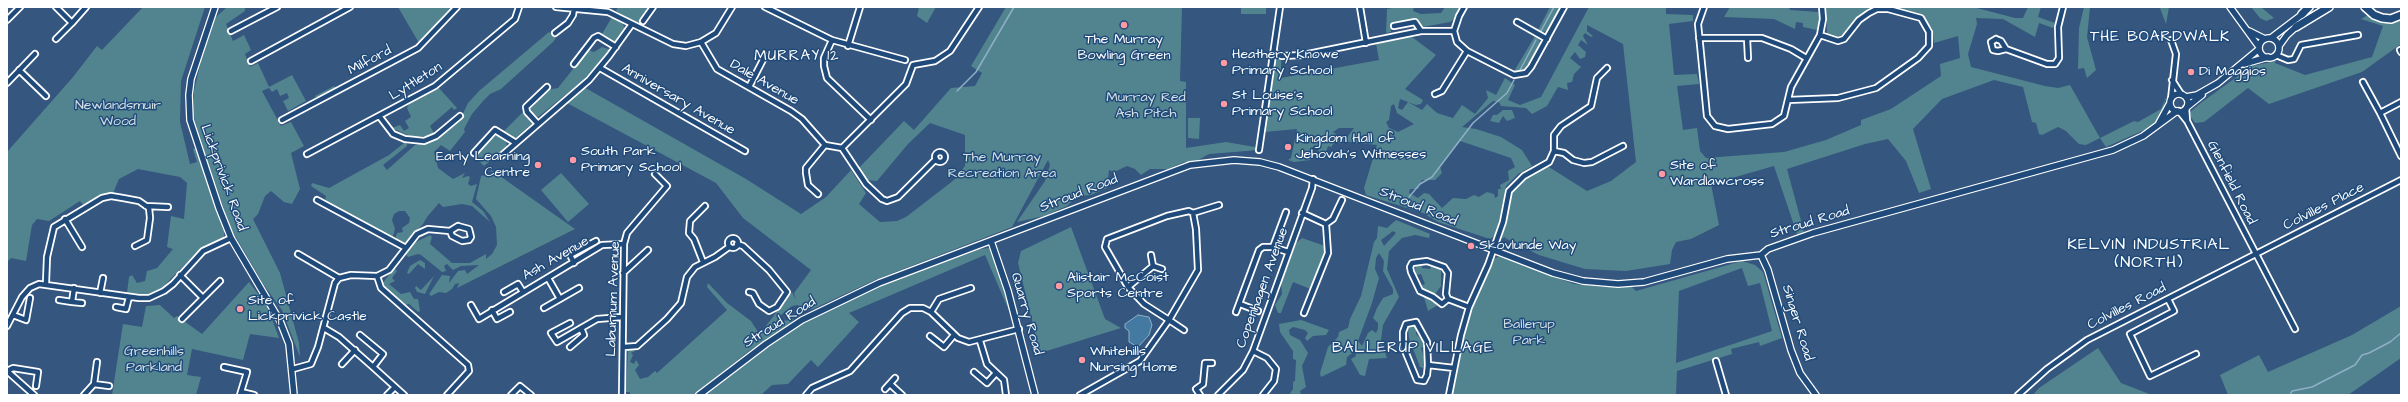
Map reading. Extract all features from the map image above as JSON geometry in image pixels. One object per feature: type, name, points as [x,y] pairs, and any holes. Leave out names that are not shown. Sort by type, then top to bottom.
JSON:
[{"type":"main road","points":[[2302,14],[2310,7]]},
{"type":"main road","points":[[2296,27],[2329,7]]},
{"type":"main road","points":[[2365,7],[2382,18],[2391,19],[2401,15]]},
{"type":"street","points":[[7,20],[20,7]]},
{"type":"street","points":[[56,7],[72,23]]},
{"type":"street","points":[[56,39],[86,7]]},
{"type":"street","name":"Lickprivick Road","points":[[215,7],[195,63],[189,95],[189,108],[194,139],[231,238],[280,321],[289,344],[293,369],[294,395]]},
{"type":"street","points":[[231,31],[277,7]]},
{"type":"street","points":[[252,61],[350,7]]},
{"type":"street","name":"Milford","points":[[282,120],[418,48],[457,7]]},
{"type":"street","name":"Lyttleton","points":[[307,154],[380,117],[435,86],[515,19],[519,7]]},
{"type":"street","points":[[556,7],[585,8],[608,12],[673,44],[686,46],[701,42],[716,32],[732,7]]},
{"type":"street","points":[[643,21],[653,7]]},
{"type":"street","points":[[765,7],[832,40],[848,46],[905,60]]},
{"type":"street","points":[[848,46],[860,7]]},
{"type":"street","points":[[842,148],[906,84],[913,65],[935,61],[950,51],[979,7]]},
{"type":"street","points":[[1259,150],[1280,7]]},
{"type":"street","points":[[1360,7],[1366,43]]},
{"type":"street","points":[[1464,7],[1454,31],[1457,42],[1467,51],[1510,74],[1518,75],[1526,73],[1531,67],[1564,7]]},
{"type":"street","points":[[1704,7],[1698,24],[1707,116],[1715,126],[1734,129],[1772,124],[1784,116],[1792,88],[1806,58],[1820,35],[1824,19],[1822,7]]},
{"type":"street","points":[[2006,49],[2047,64],[2055,64],[2059,58],[2058,27],[2063,7]]},
{"type":"street","points":[[2230,7],[2248,29],[2262,55],[2268,57]]},
{"type":"street","points":[[2240,66],[2268,57],[2278,51],[2296,27],[2325,7]]},
{"type":"street","points":[[555,34],[568,23],[573,15],[574,8]]},
{"type":"street","points":[[1788,100],[1838,98],[1876,88],[1918,58],[1929,46],[1929,32],[1921,18],[1888,8],[1877,9],[1869,13],[1859,20],[1844,38],[1838,41],[1820,35]]},
{"type":"street","points":[[7,11],[12,15]]},
{"type":"street","points":[[2171,40],[2176,54],[2170,101],[2172,108],[2178,111],[2186,107],[2240,66],[2268,38],[2302,14]]},
{"type":"street","points":[[1394,26],[1415,22],[1421,31]]},
{"type":"street","points":[[1517,22],[1547,39]]},
{"type":"street","points":[[500,157],[600,68],[632,24]]},
{"type":"street","points":[[2248,29],[2276,41],[2278,51],[2282,57],[2288,60],[2294,59],[2301,45],[2358,35]]},
{"type":"street","points":[[1273,53],[1282,56],[1303,55],[1421,31],[1454,31]]},
{"type":"street","points":[[574,64],[594,38],[598,36],[616,47]]},
{"type":"street","points":[[1699,38],[1769,39],[1791,48],[1806,58]]},
{"type":"street","points":[[1747,38],[1748,58]]},
{"type":"street","points":[[832,40],[824,58],[827,78],[871,120]]},
{"type":"street","name":"Dale Avenue","points":[[701,42],[715,67],[792,111],[802,119],[825,145]]},
{"type":"street","points":[[1436,94],[1442,91],[1467,51]]},
{"type":"street","points":[[7,82],[35,54]]},
{"type":"street","points":[[749,87],[765,56]]},
{"type":"street","name":"Anniversary Avenue","points":[[600,68],[745,151]]},
{"type":"street","points":[[1449,395],[1469,308],[1503,222],[1509,191],[1524,176],[1545,165],[1552,157],[1554,151],[1554,136],[1561,126],[1591,106],[1597,78],[1607,68]]},
{"type":"street","points":[[19,70],[46,96]]},
{"type":"street","points":[[2172,80],[2183,96],[2186,107]]},
{"type":"street","points":[[2363,82],[2401,156]]},
{"type":"street","points":[[538,124],[526,112],[526,107],[547,87]]},
{"type":"street","points":[[2156,128],[2170,101],[2175,95],[2197,95],[2210,88]]},
{"type":"street","points":[[2380,113],[2401,102]]},
{"type":"street","name":"Glenfield Road","points":[[2186,107],[2187,122]]},
{"type":"street","name":"Glenfield Road","points":[[2178,111],[2187,122],[2295,330]]},
{"type":"street","name":"Stroud Road","points":[[699,395],[766,344],[808,317],[879,283],[1190,166],[1234,160],[1260,162],[1313,179],[1554,273],[1583,281],[1618,284],[1644,282],[1727,259],[1761,255],[1768,249],[1813,233],[2113,150],[2156,128],[2178,111]]},
{"type":"street","points":[[380,117],[393,134],[405,139],[424,141],[436,136],[460,116]]},
{"type":"street","points":[[474,152],[495,130],[516,143]]},
{"type":"street","points":[[818,194],[808,185],[806,168],[825,145],[842,148],[859,176],[872,191],[882,199],[892,200],[936,159]]},
{"type":"street","points":[[1554,151],[1564,153],[1573,160],[1584,163],[1592,162],[1623,146]]},
{"type":"street","name":"Laburnum Avenue","points":[[622,395],[624,347],[622,317],[624,244],[627,233],[667,186],[655,174]]},
{"type":"street","name":"Copenhagen Avenue","points":[[1218,395],[1243,370],[1252,351],[1312,188],[1313,179]]},
{"type":"street","name":"Colvilles Place","points":[[2256,254],[2401,180]]},
{"type":"street","points":[[46,283],[45,270],[50,239],[54,227],[102,198],[111,196],[139,201],[150,211],[147,240],[135,246]]},
{"type":"street","points":[[317,200],[406,248]]},
{"type":"street","points":[[1326,224],[1333,219],[1342,200]]},
{"type":"street","points":[[1184,330],[1144,304],[1128,287],[1105,247],[1107,239],[1167,216],[1186,211],[1193,213],[1219,205]]},
{"type":"street","points":[[146,206],[168,207]]},
{"type":"street","points":[[703,262],[694,239],[689,233],[690,221],[705,206]]},
{"type":"street","points":[[1273,248],[1286,212]]},
{"type":"street","points":[[1080,395],[1140,361],[1169,320],[1198,270],[1196,230],[1193,213]]},
{"type":"street","points":[[1302,213],[1326,224]]},
{"type":"street","points":[[65,219],[82,247]]},
{"type":"street","points":[[1304,313],[1328,253],[1326,224]]},
{"type":"street","points":[[293,369],[311,364],[324,328],[335,283],[339,278],[351,275],[377,276],[389,270],[417,234],[428,228],[450,231],[458,226],[463,227],[469,229],[471,237],[462,241],[455,239],[450,231]]},
{"type":"street","points":[[7,326],[22,297],[30,288],[46,283],[129,297],[139,298],[156,296],[173,284],[203,251],[231,238]]},
{"type":"street","points":[[729,247],[728,242],[731,239],[736,240],[738,244],[743,246],[769,270],[787,292],[777,307],[769,311],[759,304],[751,293],[754,288]]},
{"type":"street","name":"Quarry Road","points":[[990,240],[1019,330],[1035,395]]},
{"type":"street","points":[[574,263],[570,255],[596,241]]},
{"type":"street","name":"Ash Avenue","points":[[471,305],[476,320],[602,246],[624,244]]},
{"type":"street","points":[[624,347],[637,346],[675,311],[681,303],[687,277],[695,267],[715,257],[729,247],[735,248],[738,244]]},
{"type":"street","points":[[1236,312],[1259,250],[1263,247],[1288,252]]},
{"type":"street","points":[[623,273],[648,250]]},
{"type":"street","points":[[298,254],[339,278]]},
{"type":"street","name":"Colvilles Road","points":[[2018,395],[2047,369],[2087,340],[2256,254]]},
{"type":"street","points":[[1151,255],[1153,266]]},
{"type":"street","name":"Singer Road","points":[[1761,255],[1768,270],[1791,350],[1800,373],[1816,395]]},
{"type":"street","points":[[1448,299],[1442,304],[1433,297],[1420,291],[1411,272],[1410,267],[1412,263],[1427,261],[1444,267],[1448,273],[1446,294],[1448,299],[1469,308]]},
{"type":"street","points":[[1128,287],[1153,266]]},
{"type":"street","points":[[1153,266],[1162,269]]},
{"type":"street","points":[[180,275],[203,298]]},
{"type":"street","points":[[377,276],[381,288],[468,365],[469,371],[447,395]]},
{"type":"street","points":[[100,293],[103,278]]},
{"type":"street","points":[[548,278],[560,299]]},
{"type":"street","points":[[182,319],[220,281]]},
{"type":"street","name":"Ash Avenue","points":[[504,292],[518,284],[523,292]]},
{"type":"street","points":[[72,302],[74,288]]},
{"type":"street","points":[[544,308],[579,288]]},
{"type":"street","points":[[931,312],[939,299],[971,288]]},
{"type":"street","points":[[116,307],[126,309],[129,297]]},
{"type":"street","points":[[13,315],[26,320],[30,298]]},
{"type":"street","points":[[2168,299],[2174,311],[2130,334],[2150,376],[2196,354]]},
{"type":"street","points":[[59,300],[82,303]]},
{"type":"street","points":[[1240,304],[1258,311]]},
{"type":"street","points":[[806,395],[812,388],[850,371],[902,313],[910,308],[923,308],[931,312],[954,335],[969,342],[980,341],[1019,330]]},
{"type":"street","points":[[492,310],[497,319],[510,312]]},
{"type":"street","points":[[570,323],[552,333],[557,342],[597,319],[622,317]]},
{"type":"street","points":[[1416,322],[1420,327],[1427,342],[1428,365],[1424,381],[1417,380],[1404,346],[1403,332],[1406,324],[1416,322]]},
{"type":"street","points":[[324,328],[339,337],[355,350],[404,395]]},
{"type":"street","points":[[570,347],[584,335],[581,328]]},
{"type":"street","points":[[360,335],[383,354],[373,367]]},
{"type":"street","points":[[930,336],[944,347],[954,335]]},
{"type":"street","points":[[980,341],[987,364],[1004,380],[1006,395]]},
{"type":"street","points":[[342,364],[355,350]]},
{"type":"street","points":[[1252,351],[1267,358],[1276,369],[1274,381],[1263,395]]},
{"type":"street","points":[[1716,361],[1726,395]]},
{"type":"street","points":[[84,395],[94,384],[97,362]]},
{"type":"street","points":[[1200,395],[1196,389],[1202,384],[1205,363],[1212,363]]},
{"type":"street","points":[[1428,365],[1454,368]]},
{"type":"street","points":[[224,367],[247,369],[240,394],[254,395]]},
{"type":"street","points":[[34,395],[7,371],[13,368],[38,372],[36,386]]},
{"type":"street","points":[[974,372],[987,383],[996,373]]},
{"type":"street","points":[[885,389],[895,378]]},
{"type":"street","points":[[94,384],[109,386]]},
{"type":"street","points":[[890,384],[902,395]]},
{"type":"street","points":[[511,395],[520,386],[531,395]]},
{"type":"street","points":[[387,395],[395,387]]},
{"type":"green space","name":"Newlandsmuir Wood","points":[[143,7],[205,7],[181,81],[180,122],[190,164],[197,162],[193,149],[196,148],[224,228],[224,237],[197,252],[160,290],[153,294],[141,296],[127,293],[129,277],[132,275],[137,283],[145,281],[147,271],[157,268],[173,249],[167,247],[171,216],[184,219],[187,183],[180,177],[138,169],[119,179],[113,193],[102,195],[84,206],[80,201],[49,221],[37,219],[32,225],[26,261],[11,258],[7,262],[7,152],[73,77],[97,46],[102,50]]},
{"type":"green space","points":[[227,7],[245,7],[245,11],[226,24],[233,41],[244,35],[251,50],[245,54],[250,67],[258,63],[269,87],[292,75],[306,101],[288,111],[283,101],[289,98],[287,93],[280,96],[277,89],[272,92],[269,88],[262,91],[281,126],[291,122],[304,146],[291,153],[300,189],[292,204],[284,202],[271,191],[265,196],[258,214],[253,219],[280,273],[299,343],[300,357],[282,310],[263,284],[230,227],[198,133],[193,113],[194,91],[201,61],[216,17]]},
{"type":"green space","points":[[398,7],[451,7],[419,43]]},
{"type":"green space","points":[[618,7],[648,7],[638,23],[634,23],[616,11]]},
{"type":"green space","points":[[919,7],[936,7],[927,23],[917,16]]},
{"type":"green space","points":[[1006,7],[1182,7],[1180,81],[1186,82],[1186,148],[1226,142],[1255,147],[1259,150],[1209,154],[1193,163],[1184,162],[1168,169],[1150,169],[1141,175],[1135,169],[1127,166],[1114,172],[1109,170],[1107,188],[1091,195],[1077,196],[1067,206],[1044,216],[1017,222],[1045,181],[1050,165],[1048,160],[1012,227],[875,280],[813,309],[801,311],[798,305],[792,306],[777,318],[778,322],[794,319],[787,326],[749,351],[694,395],[630,395],[630,392],[626,392],[628,350],[638,349],[631,353],[633,355],[630,362],[634,364],[636,360],[639,365],[635,370],[640,379],[648,377],[655,371],[657,373],[727,310],[707,287],[708,283],[727,303],[751,321],[758,332],[762,331],[792,292],[796,300],[794,293],[811,270],[743,218],[716,183],[565,102],[582,86],[746,179],[801,214],[826,197],[851,170],[866,193],[859,204],[880,222],[897,221],[906,217],[954,180],[965,166],[965,135],[930,123],[908,144],[877,181],[865,180],[858,169],[904,121],[914,130],[951,88],[975,86],[982,73],[971,66]]},
{"type":"green space","points":[[1241,7],[1266,7],[1266,14],[1241,14]]},
{"type":"green space","points":[[1397,7],[1414,7],[1413,11],[1421,14],[1441,13],[1445,7],[1462,7],[1456,18],[1450,22],[1423,27],[1414,19],[1391,24],[1391,32],[1386,33],[1387,9]]},
{"type":"green space","points":[[1550,7],[1561,7],[1547,31],[1542,32],[1538,30]]},
{"type":"green space","points":[[1589,7],[1666,7],[1666,14],[1693,15],[1693,21],[1669,24],[1674,75],[1697,74],[1699,84],[1677,86],[1683,130],[1697,128],[1700,151],[1706,158],[1784,152],[1826,140],[1861,125],[1861,120],[1891,109],[1941,76],[1940,64],[1960,58],[1958,36],[1934,43],[1932,28],[1919,13],[1884,7],[1973,7],[2015,18],[2023,18],[2028,7],[2041,7],[2038,17],[2055,23],[2053,28],[2039,23],[2035,37],[2003,19],[1976,18],[1977,24],[1968,54],[1971,67],[2045,86],[2058,88],[2070,85],[2100,138],[2086,145],[2079,144],[2066,131],[2058,127],[2042,135],[2039,134],[2036,123],[2032,122],[2023,87],[1994,80],[1942,99],[1913,129],[1931,189],[1919,193],[1906,161],[1888,139],[1865,144],[1787,169],[1804,232],[1797,234],[1774,166],[1711,184],[1719,225],[1691,239],[1676,242],[1672,250],[1670,264],[1626,271],[1585,269],[1539,255],[1505,238],[1507,237],[1502,238],[1506,197],[1524,176],[1541,162],[1587,191],[1611,181],[1636,162],[1623,44],[1587,25],[1587,31],[1593,36],[1591,37],[1585,33],[1583,36],[1588,45],[1581,40],[1578,45],[1586,52],[1585,57],[1580,59],[1575,52],[1570,58],[1581,67],[1574,74],[1572,82],[1567,83],[1568,90],[1558,87],[1547,106],[1532,114],[1526,108],[1501,106],[1499,102],[1493,101],[1462,127],[1476,129],[1501,137],[1522,150],[1532,166],[1518,174],[1506,186],[1496,235],[1490,239],[1438,222],[1423,213],[1366,195],[1364,188],[1377,145],[1342,141],[1341,144],[1335,142],[1331,147],[1328,146],[1326,152],[1319,152],[1317,146],[1310,148],[1313,156],[1310,160],[1294,162],[1288,160],[1291,158],[1297,129],[1264,132],[1275,56],[1281,58],[1281,78],[1379,60],[1376,43],[1395,37],[1412,37],[1436,55],[1405,89],[1423,100],[1421,104],[1416,105],[1408,102],[1422,110],[1427,104],[1437,113],[1453,118],[1462,105],[1475,114],[1488,98],[1486,90],[1496,95],[1505,78],[1515,85],[1508,100],[1520,105],[1541,97]],"holes":[[[1400,99],[1408,102],[1402,110],[1398,108]],[[1394,104],[1397,113],[1414,124],[1398,132],[1389,128],[1386,122],[1389,120],[1391,106]],[[1339,128],[1354,128],[1348,136],[1342,138],[1333,132]],[[1460,141],[1511,158],[1515,167],[1508,171],[1509,180],[1500,185],[1501,189],[1498,189],[1498,196],[1495,198],[1494,194],[1487,192],[1479,197],[1474,195],[1466,199],[1453,198],[1442,208],[1429,194],[1424,193],[1418,198],[1409,193],[1410,189],[1418,189],[1422,180],[1435,180],[1442,173],[1440,167]]]},
{"type":"green space","points":[[1730,7],[1789,7],[1790,10],[1818,12],[1820,19],[1817,30],[1803,27],[1803,23],[1796,22],[1795,29],[1774,19],[1724,17]]},
{"type":"green space","points":[[1826,7],[1876,7],[1868,9],[1855,20],[1844,35],[1832,38],[1827,34]]},
{"type":"green space","points":[[2084,7],[2090,7],[2087,37],[2096,70],[2087,78],[2084,68],[2078,69],[2079,28]]},
{"type":"green space","points":[[2169,7],[2166,24],[2160,8]]},
{"type":"green space","points":[[2251,7],[2261,7],[2274,18],[2266,21],[2260,18]]},
{"type":"green space","points":[[2368,15],[2384,23],[2401,19],[2401,44],[2362,72],[2269,104],[2248,88],[2204,122],[2195,123],[2190,116],[2190,112],[2202,102],[2252,66],[2276,61],[2275,63],[2305,75],[2372,57],[2383,26],[2361,19]]},
{"type":"green space","points":[[612,17],[622,22],[625,29],[619,41],[615,42],[602,34]]},
{"type":"green space","points":[[549,32],[556,38],[553,42],[501,89],[490,94],[484,100],[472,114],[464,129],[465,132],[450,151],[441,145],[434,152],[438,168],[453,179],[465,173],[462,178],[468,176],[470,177],[468,184],[471,186],[477,184],[472,202],[483,211],[490,222],[472,206],[462,204],[443,207],[439,203],[423,224],[404,244],[395,239],[397,233],[403,232],[402,228],[409,223],[410,218],[405,211],[399,211],[394,214],[392,220],[395,229],[393,236],[388,236],[325,201],[326,196],[311,186],[312,183],[329,188],[389,155],[404,143],[407,143],[407,146],[383,165],[387,170],[415,145],[423,143],[428,136],[412,137],[392,128],[400,125],[404,131],[409,128],[405,121],[411,117],[407,108],[409,104],[439,88],[457,108],[454,110],[452,107],[430,126],[434,133],[443,133],[459,122],[468,103],[479,91]]},
{"type":"green space","points":[[1535,36],[1539,38],[1540,44],[1529,64],[1525,69],[1513,73]]},
{"type":"green space","points":[[602,47],[611,50],[581,82],[538,117],[529,111],[547,90],[558,88],[588,50],[594,52]]},
{"type":"green space","points":[[334,86],[336,88],[317,99],[315,96]]},
{"type":"green space","points":[[2167,95],[2160,118],[2151,127],[2106,147],[2100,138],[2134,121],[2138,122],[2161,109]]},
{"type":"green space","points":[[1503,110],[1512,110],[1515,118],[1507,121],[1503,116],[1499,123],[1490,121],[1493,115],[1497,115]]},
{"type":"green space","points":[[523,112],[532,124],[514,139],[503,132]]},
{"type":"green space","points":[[1188,118],[1200,118],[1199,139],[1188,138]]},
{"type":"green space","points":[[497,134],[506,140],[507,147],[484,166],[475,157]]},
{"type":"green space","points":[[490,169],[575,229],[457,288],[459,283],[455,284],[452,289],[446,293],[439,292],[431,296],[429,294],[442,275],[450,276],[449,283],[458,271],[465,270],[467,274],[479,265],[461,266],[453,270],[447,264],[444,266],[446,271],[442,272],[421,255],[418,254],[408,257],[406,254],[414,243],[430,235],[432,237],[430,244],[452,263],[470,263],[486,254],[486,259],[492,254],[497,245],[496,227],[491,216],[476,199],[481,176],[492,173]]},
{"type":"green space","points":[[561,173],[589,204],[568,222],[541,190]]},
{"type":"green space","points":[[1396,220],[1430,234],[1429,238],[1415,235],[1402,238],[1389,251],[1387,269],[1399,297],[1383,325],[1381,340],[1387,358],[1369,359],[1365,376],[1360,375],[1351,359],[1356,356],[1355,351],[1347,357],[1346,365],[1321,377],[1320,373],[1328,347],[1338,337],[1339,332],[1348,328],[1350,319],[1361,296],[1374,242],[1377,238],[1378,226],[1387,228]],"holes":[[[1393,231],[1396,233],[1384,246],[1381,240]],[[1379,253],[1384,261],[1383,271],[1393,289],[1393,294],[1383,298],[1377,308],[1373,318],[1378,323],[1378,329],[1376,333],[1372,330],[1368,333],[1362,346],[1358,341],[1372,303],[1379,278],[1375,269],[1376,258]]]},
{"type":"green space","name":"Alistair McCoist Sports Centre","points":[[1071,227],[1105,319],[1121,328],[1040,353],[1018,263],[1021,251]]},
{"type":"green space","points":[[1302,238],[1328,247],[1313,290],[1293,282],[1281,313],[1278,313],[1275,305],[1282,294],[1281,282],[1296,243]]},
{"type":"green space","points":[[989,248],[1006,291],[1011,307],[1010,313],[985,255],[849,313],[859,322],[818,367],[811,360],[788,384],[772,385],[761,395],[703,395],[789,331],[823,313],[880,285],[979,249]]},
{"type":"green space","name":"Ballerup Park","points":[[1499,256],[1574,284],[1605,287],[1632,287],[1636,291],[1742,261],[1755,265],[1763,272],[1782,338],[1760,346],[1759,342],[1731,349],[1732,354],[1677,371],[1676,395],[1452,395],[1462,338],[1469,316],[1494,259]],"holes":[[[1742,268],[1748,286],[1760,283],[1772,331],[1676,363],[1679,291]]]},
{"type":"green space","points":[[420,260],[425,263],[425,269],[418,264],[409,274],[407,273],[410,266]]},
{"type":"green space","points":[[1421,263],[1422,268],[1430,269],[1432,264],[1441,270],[1441,286],[1436,293],[1430,293],[1420,286],[1425,284],[1421,274],[1416,275],[1415,270],[1416,265]]},
{"type":"green space","points":[[395,269],[397,271],[392,278],[395,281],[389,284],[401,294],[410,292],[414,299],[418,299],[420,311],[418,312],[409,304],[405,305],[382,284]]},
{"type":"green space","points":[[434,276],[425,294],[417,292],[415,288],[416,286],[421,290]]},
{"type":"green space","name":"Greenhills Parkland","points":[[249,282],[267,306],[279,338],[250,334],[243,360],[192,349],[187,375],[201,377],[196,395],[112,395],[123,324],[142,327],[146,306],[160,305],[174,318],[177,316],[202,334]]},
{"type":"green space","points":[[1424,297],[1429,297],[1438,305],[1428,311]]},
{"type":"green space","points":[[2401,306],[2401,358],[2348,395],[2228,395],[2220,375],[2259,355],[2268,372],[2352,335]]},
{"type":"green space","points":[[1301,320],[1329,330],[1326,335],[1313,336],[1307,341],[1305,338],[1308,333],[1305,330],[1293,327],[1289,330],[1290,335],[1300,340],[1308,353],[1302,366],[1306,387],[1300,391],[1301,395],[1289,395],[1293,389],[1293,382],[1295,381],[1296,360],[1293,359],[1293,351],[1280,332],[1279,324]]},
{"type":"green space","points":[[1412,324],[1419,326],[1416,329],[1416,334],[1424,342],[1425,346],[1421,348],[1426,366],[1423,368],[1420,367],[1409,338],[1408,328]]},
{"type":"green space","points":[[2098,348],[2121,383],[2152,395],[2033,395],[2039,388]]},
{"type":"water","points":[[1138,315],[1149,317],[1152,325],[1149,335],[1138,347],[1129,342],[1129,331],[1125,328],[1125,324]]},
{"type":"waterway","points":[[957,91],[976,72],[1014,7]]},
{"type":"waterway","points":[[1541,31],[1554,7]]},
{"type":"waterway","points":[[1520,70],[1536,40]]},
{"type":"waterway","points":[[1409,197],[1420,184],[1432,177],[1473,123],[1507,93],[1514,80]]},
{"type":"waterway","points":[[2290,395],[2292,391],[2312,387],[2355,365],[2362,355],[2390,342],[2401,333]]},
{"type":"place","name":"The Murray Bowling Green","points":[[1124,25]]},
{"type":"place","name":"Heathery Knowe Primary School","points":[[1224,63]]},
{"type":"place","name":"Di Maggios","points":[[2191,72]]},
{"type":"place","name":"St Louise's Primary School","points":[[1224,104]]},
{"type":"place","name":"Kingdom Hall of Jehovah's Witnesses","points":[[1288,147]]},
{"type":"place","name":"South Park Primary School","points":[[573,160]]},
{"type":"place","name":"Early Learning Centre","points":[[538,165]]},
{"type":"place","name":"Site of Wardlawcross","points":[[1662,174]]},
{"type":"place","name":"Skovlunde Way","points":[[1471,246]]},
{"type":"place","name":"Alistair McCoist Sports Centre","points":[[1059,286]]},
{"type":"place","name":"Site of Lickprivick Castle","points":[[240,309]]},
{"type":"place","name":"Whitehills Nursing Home","points":[[1082,360]]},
{"type":"district","name":"THE BOARDWALK","points":[[2160,38]]},
{"type":"district","name":"MURRAY 12","points":[[797,57]]},
{"type":"district","name":"KELVIN INDUSTRIAL (NORTH)","points":[[2149,255]]},
{"type":"district","name":"BALLERUP VILLAGE","points":[[1413,349]]},
{"type":"park label","name":"Murray Red Ash Pitch","points":[[1146,106]]},
{"type":"park label","name":"The Murray Recreation Area","points":[[1002,166]]}]
